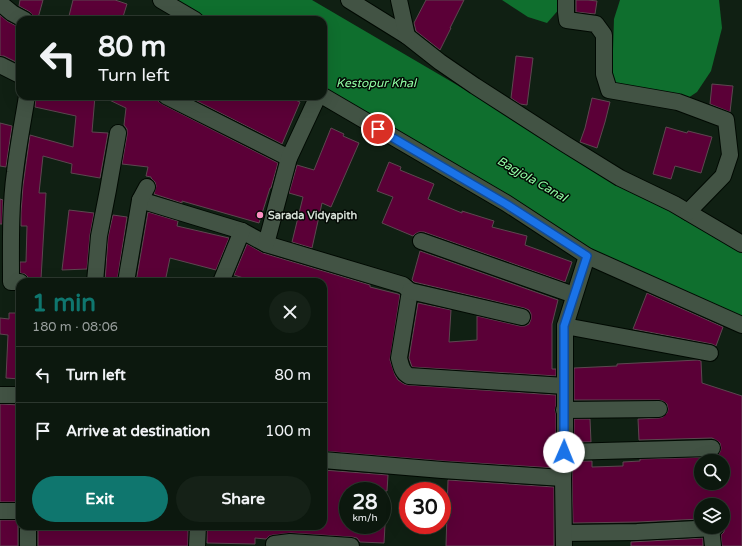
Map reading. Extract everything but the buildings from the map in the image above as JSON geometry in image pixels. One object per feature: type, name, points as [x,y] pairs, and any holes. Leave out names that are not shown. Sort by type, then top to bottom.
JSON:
[{"type":"street","points":[[160,0],[188,16]]},
{"type":"street","points":[[349,0],[407,36],[440,62],[475,86],[565,144],[620,178],[674,204],[742,244]]},
{"type":"street","points":[[400,0],[407,36]]},
{"type":"street","points":[[566,0],[567,20],[596,24],[604,35],[604,74],[609,90],[678,102],[726,120],[730,155],[722,176],[688,212]]},
{"type":"street","points":[[0,3],[18,16]]},
{"type":"street","points":[[0,65],[16,73]]},
{"type":"street","points":[[327,98],[506,204],[587,256],[742,325]]},
{"type":"street","points":[[10,281],[5,252],[12,203],[7,171],[26,100]]},
{"type":"street","points":[[174,100],[289,158]]},
{"type":"street","points":[[266,244],[289,158],[316,100]]},
{"type":"street","points":[[95,278],[98,236],[118,133]]},
{"type":"street","points":[[127,278],[144,193],[242,231],[266,244],[403,285],[410,290],[522,317]]},
{"type":"street","points":[[223,278],[242,231]]},
{"type":"street","points":[[421,241],[574,295]]},
{"type":"street","points":[[587,256],[564,326],[564,540],[637,532],[713,528],[713,546]]},
{"type":"street","points":[[410,290],[400,358],[402,369],[409,376],[565,386]]},
{"type":"street","points":[[564,326],[710,353]]},
{"type":"street","points":[[0,395],[16,395]]},
{"type":"street","points":[[564,410],[659,409]]},
{"type":"street","points":[[564,452],[712,448]]},
{"type":"street","points":[[327,460],[563,478]]},
{"type":"street","points":[[0,511],[16,511]]},
{"type":"street","points":[[28,530],[28,546]]},
{"type":"street","points":[[197,546],[198,530]]},
{"type":"street","points":[[284,544],[351,546]]},
{"type":"water","name":"Kestopur Khal","points":[[155,0],[312,0],[742,252],[742,325],[582,249],[327,98],[327,16],[182,16]]},
{"type":"water","points":[[502,0],[561,0],[561,7],[547,23],[528,17]]},
{"type":"water","points":[[620,0],[719,0],[722,28],[711,71],[697,92],[676,106],[612,82],[614,19]]},
{"type":"place","name":"Sarada Vidyapith","points":[[260,215]]},
{"type":"route","points":[[378,129],[506,204],[587,256],[564,326],[564,452]]},
{"type":"water label","name":"Bagjola Canal","points":[[532,179]]}]
